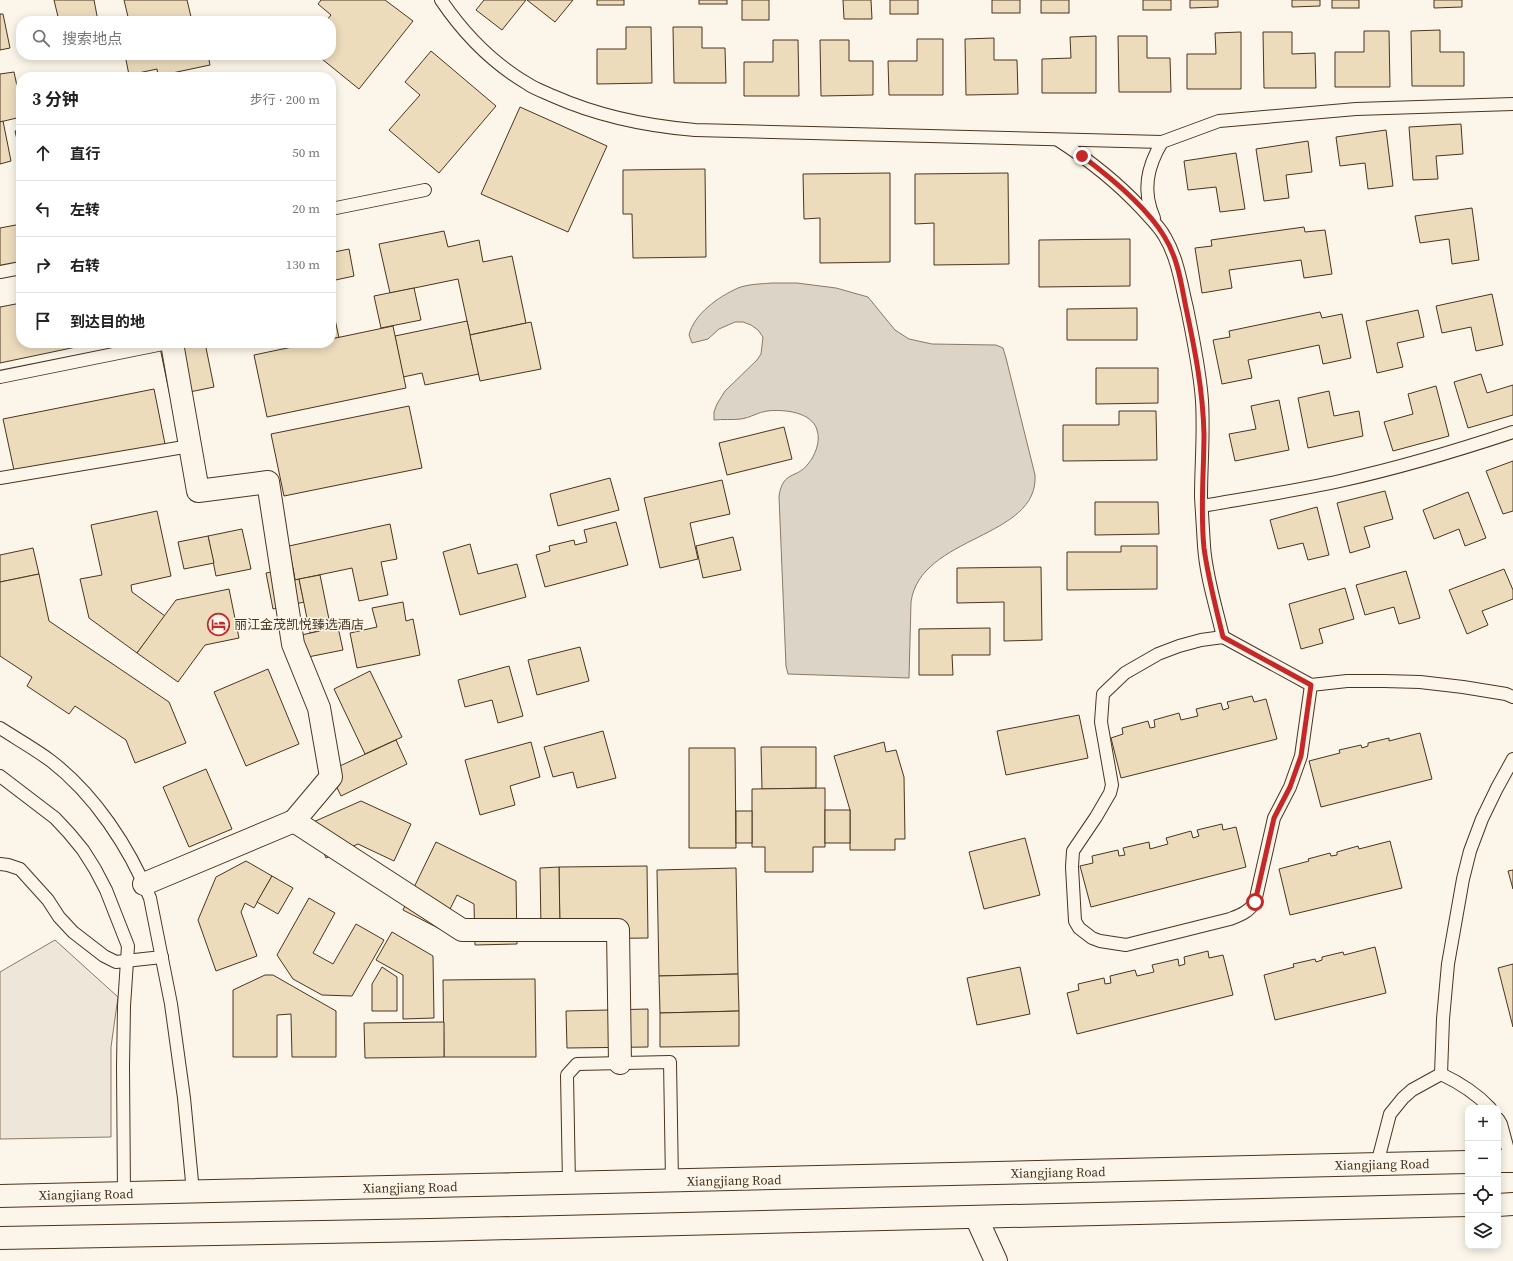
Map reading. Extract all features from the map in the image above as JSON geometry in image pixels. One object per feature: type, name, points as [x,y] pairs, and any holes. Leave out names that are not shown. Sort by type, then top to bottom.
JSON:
[{"type":"main road","points":[[144,884],[294,821],[332,776],[319,708],[293,644],[268,482],[198,492],[173,348]]},
{"type":"main road","points":[[294,821],[462,930],[618,930],[620,1063]]},
{"type":"main road","name":"Xiangjiang Road","points":[[0,1196],[1465,1162]]},
{"type":"main road","points":[[1501,1204],[1513,1204]]},
{"type":"main road","points":[[0,1238],[423,1230],[1465,1205]]},
{"type":"main road","points":[[976,1217],[996,1261]]},
{"type":"lane","points":[[441,0],[473,41],[504,68],[529,85],[561,100],[594,111],[661,127],[695,130],[1162,142],[1219,120],[1356,109],[1513,104]]},
{"type":"lane","points":[[1057,140],[1107,174],[1128,193],[1157,225]]},
{"type":"lane","points":[[1162,142],[1153,157],[1148,174],[1147,191],[1150,209],[1157,225],[1173,252],[1198,363],[1204,434],[1202,506],[1204,548],[1208,574],[1223,637]]},
{"type":"lane","points":[[336,208],[425,190]]},
{"type":"lane","points":[[0,272],[16,269]]},
{"type":"lane","points":[[0,377],[143,348]]},
{"type":"lane","points":[[1202,506],[1271,495],[1340,481],[1408,464],[1513,432]]},
{"type":"lane","points":[[0,478],[190,446]]},
{"type":"lane","points":[[1311,685],[1301,756],[1290,787],[1274,818],[1255,902],[1251,908],[1230,920],[1126,945],[1100,941],[1092,938],[1079,928],[1075,921],[1072,866],[1073,851],[1096,817],[1110,793],[1112,785],[1101,722],[1103,694],[1125,673],[1158,654],[1186,644],[1223,637],[1311,685],[1362,681],[1420,682],[1463,686],[1506,694],[1513,697]]},
{"type":"lane","points":[[0,728],[51,762],[74,782],[94,804],[123,844],[150,898],[171,1004],[184,1098],[193,1192]]},
{"type":"lane","points":[[1441,1074],[1443,1019],[1448,964],[1463,879],[1470,851],[1482,820],[1496,788],[1513,759]]},
{"type":"lane","points":[[0,776],[55,818],[82,850],[95,869],[106,890],[128,946],[124,1067],[124,1193]]},
{"type":"lane","points":[[0,864],[20,869],[48,900],[59,917],[73,932],[88,945],[116,962],[162,957]]},
{"type":"lane","points":[[569,1184],[567,1075],[577,1064],[670,1062],[672,1181]]},
{"type":"lane","points":[[1441,1074],[1468,1088],[1487,1105]]},
{"type":"lane","points":[[1377,1164],[1390,1114],[1403,1098],[1412,1090],[1441,1074]]},
{"type":"lane","points":[[1501,1124],[1507,1161]]},
{"type":"shaded area","points":[[797,283],[836,288],[868,297],[895,330],[909,339],[932,344],[996,345],[1003,348],[1035,475],[1031,496],[1019,512],[1000,526],[955,549],[935,563],[919,580],[911,602],[909,678],[788,674],[786,666],[779,496],[781,488],[787,478],[804,469],[813,457],[818,443],[817,430],[809,419],[789,411],[764,412],[741,419],[714,420],[714,412],[717,404],[725,391],[757,360],[761,354],[763,337],[758,330],[743,322],[735,322],[719,329],[708,339],[692,343],[689,335],[701,313],[715,301],[738,288],[755,284]]},
{"type":"shaded area","points":[[55,940],[118,997],[111,1047],[111,1137],[0,1139],[0,972]]},
{"type":"building","points":[[54,0],[94,0],[97,16],[58,16]]},
{"type":"building","points":[[124,0],[187,0],[191,16],[128,16]]},
{"type":"building","points":[[321,0],[385,0],[413,21],[359,89],[323,60],[336,60],[336,16],[330,16],[331,15],[318,4]]},
{"type":"building","points":[[484,0],[526,0],[502,30],[476,10]]},
{"type":"building","points":[[527,0],[573,0],[555,22]]},
{"type":"building","points":[[597,0],[624,0],[624,5],[597,5]]},
{"type":"building","points":[[699,0],[727,0],[727,4],[699,4]]},
{"type":"building","points":[[742,0],[769,0],[769,20],[742,20]]},
{"type":"building","points":[[843,0],[871,0],[872,19],[844,19]]},
{"type":"building","points":[[890,0],[918,0],[918,14],[890,14]]},
{"type":"building","points":[[992,0],[1020,0],[1020,13],[992,13]]},
{"type":"building","points":[[1041,0],[1069,0],[1069,13],[1041,13]]},
{"type":"building","points":[[1143,0],[1171,0],[1171,10],[1143,10]]},
{"type":"building","points":[[1190,0],[1218,0],[1218,7],[1190,8]]},
{"type":"building","points":[[1292,0],[1320,0],[1320,6],[1292,7]]},
{"type":"building","points":[[1332,0],[1359,0],[1359,8],[1332,8]]},
{"type":"building","points":[[1434,0],[1462,0],[1462,7],[1434,8]]},
{"type":"building","points":[[0,14],[3,14],[10,48],[0,50]]},
{"type":"building","points":[[626,27],[651,27],[652,83],[597,84],[597,49],[626,49]]},
{"type":"building","points":[[673,27],[702,27],[702,48],[725,48],[726,83],[674,83]]},
{"type":"building","points":[[1440,30],[1440,52],[1464,52],[1464,86],[1412,86],[1411,31]]},
{"type":"building","points":[[1364,31],[1389,31],[1390,87],[1335,87],[1335,52],[1364,52]]},
{"type":"building","points":[[1241,32],[1241,89],[1187,89],[1187,54],[1216,54],[1215,33]]},
{"type":"building","points":[[1263,32],[1292,32],[1292,54],[1315,53],[1316,88],[1264,88]]},
{"type":"building","points":[[1096,36],[1096,93],[1042,93],[1042,59],[1071,58],[1070,37]]},
{"type":"building","points":[[1118,36],[1147,36],[1147,58],[1170,58],[1171,92],[1119,92]]},
{"type":"building","points":[[994,38],[994,60],[1017,60],[1018,94],[966,95],[965,39]]},
{"type":"building","points":[[917,39],[943,39],[943,95],[889,95],[888,61],[917,61]]},
{"type":"building","points":[[773,40],[798,40],[799,96],[744,96],[744,62],[773,62]]},
{"type":"building","points":[[820,40],[849,40],[849,61],[873,61],[873,95],[821,96]]},
{"type":"building","points":[[431,51],[496,106],[439,173],[389,130],[420,95],[405,82]]},
{"type":"building","points":[[126,60],[209,60],[210,65],[177,72],[157,72],[157,69],[143,72],[128,72]]},
{"type":"building","points":[[14,72],[16,81],[16,118],[0,122],[0,74]]},
{"type":"building","points":[[520,107],[607,146],[568,232],[481,194]]},
{"type":"building","points":[[3,121],[11,161],[0,164],[0,122]]},
{"type":"building","points":[[1461,124],[1463,154],[1436,156],[1438,179],[1413,180],[1409,127]]},
{"type":"building","points":[[1386,130],[1393,186],[1368,189],[1365,163],[1340,166],[1336,137]]},
{"type":"building","points":[[1308,141],[1312,172],[1286,175],[1289,198],[1264,201],[1256,149]]},
{"type":"building","points":[[1236,153],[1245,209],[1220,212],[1216,187],[1188,190],[1184,161]]},
{"type":"building","points":[[705,169],[706,257],[633,258],[632,214],[623,214],[623,170]]},
{"type":"building","points":[[890,173],[890,262],[820,263],[820,218],[804,219],[803,174]]},
{"type":"building","points":[[1008,173],[1009,264],[934,265],[934,223],[915,224],[915,174]]},
{"type":"building","points":[[1472,208],[1479,260],[1452,264],[1449,239],[1420,243],[1415,216]]},
{"type":"building","points":[[16,225],[16,271],[0,274],[0,228]]},
{"type":"building","points":[[1304,227],[1305,232],[1325,230],[1332,274],[1304,278],[1301,260],[1229,270],[1232,288],[1202,293],[1195,248],[1212,246],[1211,240]]},
{"type":"building","points":[[444,231],[448,247],[479,240],[483,262],[512,256],[526,323],[470,335],[458,279],[390,293],[379,244]]},
{"type":"building","points":[[1130,239],[1130,286],[1039,287],[1039,240]]},
{"type":"building","points":[[349,249],[354,276],[336,280],[336,252]]},
{"type":"building","points":[[414,288],[421,320],[381,328],[374,296]]},
{"type":"building","points":[[1492,294],[1503,345],[1476,351],[1471,327],[1442,333],[1436,306]]},
{"type":"building","points":[[16,304],[16,348],[71,348],[0,363],[0,307]]},
{"type":"building","points":[[1137,308],[1137,340],[1067,340],[1067,309]]},
{"type":"building","points":[[1418,310],[1424,337],[1397,343],[1403,367],[1377,373],[1366,321]]},
{"type":"building","points":[[1320,312],[1322,318],[1342,314],[1351,358],[1323,364],[1319,345],[1248,360],[1252,378],[1222,384],[1213,340],[1230,337],[1229,331]]},
{"type":"building","points":[[467,321],[479,374],[425,385],[422,373],[403,377],[395,336]]},
{"type":"building","points":[[531,322],[541,369],[480,381],[470,335]]},
{"type":"building","points":[[336,324],[339,338],[336,338]]},
{"type":"building","points":[[393,326],[406,388],[267,417],[254,355],[287,348],[336,348],[336,338]]},
{"type":"building","points":[[160,348],[206,348],[214,387],[170,396]]},
{"type":"building","points":[[1096,368],[1158,368],[1158,403],[1096,404]]},
{"type":"building","points":[[1481,374],[1487,393],[1513,385],[1513,415],[1468,428],[1454,382]]},
{"type":"building","points":[[1436,386],[1449,436],[1393,451],[1384,422],[1413,414],[1408,394]]},
{"type":"building","points":[[154,389],[165,444],[15,475],[3,419]]},
{"type":"building","points":[[1329,391],[1334,416],[1359,411],[1363,436],[1308,448],[1298,398]]},
{"type":"building","points":[[1279,400],[1289,450],[1235,461],[1229,434],[1256,429],[1251,406]]},
{"type":"building","points":[[409,406],[422,468],[284,496],[271,434]]},
{"type":"building","points":[[1119,411],[1156,411],[1157,460],[1063,461],[1063,425],[1119,425]]},
{"type":"building","points":[[784,427],[792,459],[727,475],[719,443]]},
{"type":"building","points":[[1513,461],[1513,511],[1503,514],[1486,471]]},
{"type":"building","points":[[610,478],[619,510],[558,526],[550,494]]},
{"type":"building","points":[[722,480],[730,514],[690,523],[698,559],[660,568],[644,498]]},
{"type":"building","points":[[1385,491],[1393,519],[1364,527],[1370,547],[1350,553],[1337,503]]},
{"type":"building","points":[[1468,492],[1486,538],[1465,546],[1459,529],[1434,539],[1423,510]]},
{"type":"building","points":[[1095,502],[1158,502],[1159,534],[1095,535]]},
{"type":"building","points":[[1317,507],[1329,555],[1308,560],[1303,543],[1278,549],[1270,520]]},
{"type":"building","points":[[157,511],[171,576],[131,585],[132,592],[165,616],[137,653],[89,618],[80,579],[102,575],[91,525]]},
{"type":"building","points":[[616,522],[628,565],[545,587],[536,555],[550,551],[549,546],[574,540],[575,545],[587,542],[584,530]]},
{"type":"building","points":[[390,524],[397,559],[381,562],[388,595],[359,601],[352,568],[295,580],[289,546]]},
{"type":"building","points":[[242,529],[251,569],[216,576],[208,536]]},
{"type":"building","points":[[208,536],[214,563],[184,569],[178,542]]},
{"type":"building","points":[[733,537],[741,570],[703,578],[696,546]]},
{"type":"building","points":[[470,544],[478,574],[517,564],[526,597],[460,615],[443,552]]},
{"type":"building","points":[[1121,546],[1157,546],[1157,589],[1067,590],[1067,552],[1121,552]]},
{"type":"building","points":[[33,548],[39,574],[0,582],[0,555]]},
{"type":"building","points":[[1041,567],[1042,640],[1004,641],[1004,602],[957,603],[957,568]]},
{"type":"building","points":[[293,568],[295,580],[299,579],[304,602],[273,609],[266,573]]},
{"type":"building","points":[[1504,569],[1513,590],[1513,599],[1482,611],[1488,625],[1467,634],[1449,590]]},
{"type":"building","points":[[1406,571],[1420,618],[1399,624],[1394,607],[1365,615],[1356,585]]},
{"type":"building","points":[[39,574],[49,621],[169,702],[186,743],[135,763],[126,740],[75,706],[69,714],[27,686],[32,677],[0,656],[0,582]]},
{"type":"building","points":[[320,575],[331,629],[310,633],[299,579]]},
{"type":"building","points":[[1345,588],[1354,619],[1319,629],[1323,643],[1301,649],[1289,604]]},
{"type":"building","points":[[229,589],[239,638],[205,645],[178,682],[137,653],[176,600]]},
{"type":"building","points":[[403,602],[406,621],[413,619],[420,655],[357,668],[350,633],[377,627],[372,608]]},
{"type":"building","points":[[338,627],[343,650],[288,661],[283,639]]},
{"type":"building","points":[[990,628],[990,655],[952,655],[953,675],[919,675],[919,629]]},
{"type":"building","points":[[580,647],[589,681],[537,695],[528,660]]},
{"type":"building","points":[[509,666],[523,716],[498,723],[492,700],[465,707],[458,680]]},
{"type":"building","points":[[268,669],[299,744],[246,766],[214,692]]},
{"type":"building","points":[[370,671],[402,737],[365,754],[334,689]]},
{"type":"building","points":[[1252,696],[1254,702],[1266,699],[1277,739],[1121,778],[1111,738],[1123,734],[1122,728],[1148,721],[1150,728],[1155,727],[1154,720],[1179,713],[1181,720],[1198,716],[1196,709],[1221,703],[1223,710],[1229,708],[1227,702]]},
{"type":"building","points":[[1079,715],[1088,758],[1006,775],[997,731]]},
{"type":"building","points":[[603,731],[616,778],[577,788],[573,772],[553,777],[544,747]]},
{"type":"building","points":[[1420,733],[1432,779],[1321,807],[1309,761],[1340,753],[1339,750],[1361,745],[1362,748],[1368,746],[1368,743],[1389,738],[1389,741]]},
{"type":"building","points":[[396,740],[407,764],[341,796],[329,771]]},
{"type":"building","points":[[531,742],[540,777],[510,786],[515,805],[480,815],[465,760]]},
{"type":"building","points":[[884,742],[886,752],[896,750],[904,777],[905,839],[895,839],[895,850],[850,850],[850,810],[834,756]]},
{"type":"building","points":[[761,747],[816,747],[816,788],[762,789]]},
{"type":"building","points":[[689,748],[735,748],[736,848],[689,848]]},
{"type":"building","points":[[206,769],[232,829],[189,847],[163,787]]},
{"type":"building","points":[[825,788],[825,847],[813,847],[813,872],[765,872],[765,847],[752,847],[752,789]]},
{"type":"building","points":[[361,801],[411,824],[394,861],[358,844],[326,858],[311,823]]},
{"type":"building","points":[[825,810],[850,810],[850,843],[825,843]]},
{"type":"building","points":[[736,811],[752,811],[752,843],[736,843]]},
{"type":"building","points":[[1222,824],[1223,830],[1236,827],[1246,867],[1091,907],[1080,866],[1093,863],[1092,856],[1118,850],[1119,856],[1125,855],[1123,848],[1149,842],[1150,849],[1168,844],[1166,838],[1191,831],[1193,838],[1199,836],[1197,830]]},
{"type":"building","points":[[1025,838],[1040,895],[984,909],[969,852]]},
{"type":"building","points":[[1390,841],[1402,888],[1290,915],[1279,869],[1309,861],[1308,859],[1330,853],[1331,856],[1337,855],[1337,852],[1358,846],[1359,849]]},
{"type":"building","points":[[436,842],[516,881],[517,944],[475,945],[474,904],[457,895],[440,929],[403,910]]},
{"type":"building","points":[[246,861],[272,876],[254,908],[245,903],[241,912],[257,956],[216,971],[198,920],[216,877]]},
{"type":"building","points":[[647,866],[648,938],[560,939],[559,867]]},
{"type":"building","points":[[559,867],[560,928],[541,928],[540,868]]},
{"type":"building","points":[[736,868],[738,974],[659,976],[657,870]]},
{"type":"building","points":[[1513,870],[1513,889],[1508,871]]},
{"type":"building","points":[[272,876],[293,888],[278,914],[257,902]]},
{"type":"building","points":[[309,898],[335,913],[313,953],[333,964],[356,924],[384,940],[352,996],[322,995],[293,979],[277,955]]},
{"type":"building","points":[[392,932],[433,956],[434,1018],[403,1019],[403,975],[376,960]]},
{"type":"building","points":[[1375,947],[1386,993],[1275,1020],[1264,975],[1294,967],[1293,964],[1315,959],[1316,962],[1322,960],[1322,957],[1343,952],[1344,955]]},
{"type":"building","points":[[1208,951],[1209,958],[1223,955],[1233,995],[1077,1034],[1067,993],[1079,990],[1078,984],[1104,978],[1105,984],[1111,983],[1110,976],[1135,970],[1137,976],[1154,972],[1152,965],[1178,959],[1179,966],[1185,964],[1184,957]]},
{"type":"building","points":[[1513,964],[1513,1027],[1498,968]]},
{"type":"building","points":[[382,967],[397,977],[397,1011],[372,1011],[372,984]]},
{"type":"building","points":[[1020,967],[1030,1014],[977,1025],[967,978]]},
{"type":"building","points":[[738,974],[739,1011],[660,1013],[659,976]]},
{"type":"building","points":[[265,975],[273,975],[336,1011],[336,1057],[292,1057],[291,1014],[277,1015],[277,1057],[233,1057],[233,990]]},
{"type":"building","points":[[535,979],[536,1057],[444,1057],[443,980]]},
{"type":"building","points":[[648,1009],[648,1047],[567,1048],[566,1011]]},
{"type":"building","points":[[739,1011],[739,1046],[660,1047],[660,1013]]},
{"type":"building","points":[[444,1022],[444,1057],[365,1058],[364,1023]]},
{"type":"place","name":"丽江金茂凯悦臻选酒店","points":[[218,624]]},
{"type":"route","points":[[1082,156],[1107,174],[1128,193],[1157,225],[1173,252],[1178,269],[1198,363],[1204,434],[1201,496],[1204,548],[1208,574],[1223,637],[1311,685],[1301,756],[1290,787],[1274,818],[1255,902]]}]
